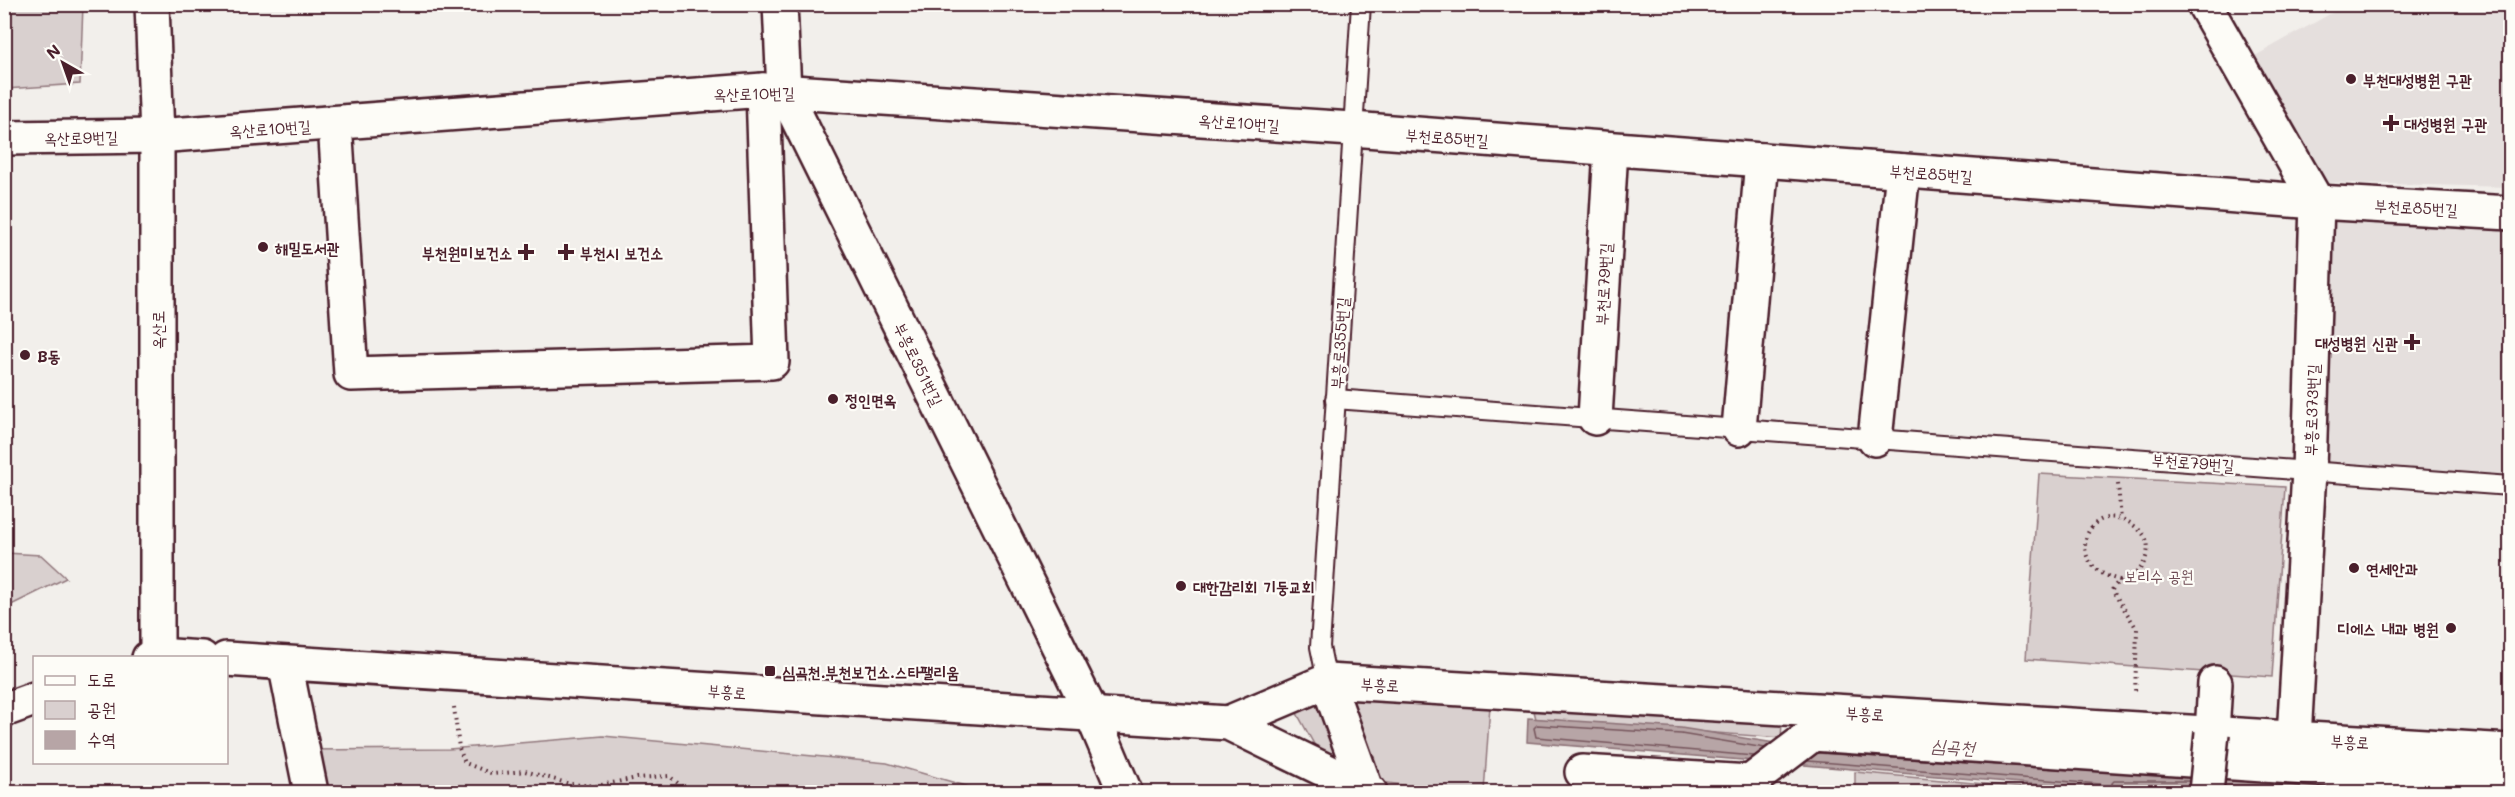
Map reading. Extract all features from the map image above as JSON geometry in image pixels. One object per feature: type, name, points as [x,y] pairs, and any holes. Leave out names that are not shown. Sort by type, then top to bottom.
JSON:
[{"type":"street","name":"옥산로","points":[[152,4],[156,136],[153,656]]},
{"type":"street","name":"부흥로351번길","points":[[780,4],[774,90],[1092,714],[1125,792]]},
{"type":"street","points":[[2204,4],[2317,202]]},
{"type":"street","name":"옥산로10번길","points":[[156,136],[774,90],[1352,129]]},
{"type":"street","points":[[335,123],[351,374],[772,362],[774,90]]},
{"type":"street","name":"부천로85번길","points":[[1352,129],[2317,202],[2511,213]]},
{"type":"street","name":"옥산로9번길","points":[[4,138],[156,136]]},
{"type":"street","name":"부천로79번길","points":[[1595,418],[1611,149]]},
{"type":"street","points":[[1739,429],[1762,160]]},
{"type":"street","points":[[1875,439],[1903,171]]},
{"type":"street","name":"부흥로373번길","points":[[2294,738],[2309,471],[2317,202]]},
{"type":"street","name":"부흥로","points":[[228,659],[1228,723],[1368,792]]},
{"type":"street","points":[[285,663],[311,792]]},
{"type":"street","points":[[1327,681],[1368,792]]},
{"type":"street","name":"부흥로","points":[[1228,723],[1327,681],[2132,728],[2211,740],[2294,738],[2511,751]]},
{"type":"street","points":[[2206,792],[2215,683]]},
{"type":"street","points":[[4,710],[33,699]]},
{"type":"street","points":[[1861,738],[1938,730],[2211,740]]},
{"type":"street","points":[[1582,772],[1750,782],[1813,734],[2511,782]]},
{"type":"lane","name":"부흥로355번길","points":[[1327,681],[1320,647],[1361,4]]},
{"type":"lane","name":"부천로79번길","points":[[1335,399],[2511,486]]},
{"type":"path","points":[[2118,457],[2121,520]]},
{"type":"path","points":[[2113,518],[2121,520],[2138,529],[2145,536],[2149,546],[2140,570],[2131,578],[2120,580],[2096,570],[2087,558],[2084,548],[2089,528],[2098,520],[2113,518]]},
{"type":"path","points":[[2120,580],[2112,590],[2137,628],[2132,728]]},
{"type":"path","points":[[450,674],[459,748],[465,763],[493,774],[525,771],[570,784],[596,786],[637,778],[669,776],[689,792]]},
{"type":"shaded area","name":"대성병원 구관","points":[[2346,5],[2510,5],[2510,187],[2306,182],[2239,65]]},
{"type":"shaded area","name":"대성병원 신관","points":[[2317,202],[2510,213],[2510,486],[2309,471]]},
{"type":"green space","points":[[5,4],[83,5],[80,84],[5,89]]},
{"type":"green space","name":"보리수 공원","points":[[2039,474],[2285,487],[2272,677],[2026,659]]},
{"type":"green space","points":[[5,553],[41,555],[66,578],[5,608]]},
{"type":"green space","points":[[1321,690],[1491,691],[1484,792],[1452,792],[1331,775],[1293,706]]},
{"type":"green space","points":[[1530,695],[1782,723],[1781,738],[1536,719]]},
{"type":"green space","points":[[603,736],[887,763],[983,791],[313,792],[302,750],[449,749]]},
{"type":"green space","points":[[1855,772],[2071,792],[1855,792]]},
{"type":"water","points":[[1528,718],[1681,728],[1781,744],[2510,792],[2127,792],[1527,742]]},
{"type":"place","name":"부천대성병원 구관","points":[[2351,79]]},
{"type":"place","name":"대성병원 구관","points":[[2391,123]]},
{"type":"place","name":"해밀도서관","points":[[263,247]]},
{"type":"place","name":"부천원미보건소","points":[[526,252]]},
{"type":"place","name":"부천시 보건소","points":[[566,252]]},
{"type":"place","name":"대성병원 신관","points":[[2412,342]]},
{"type":"place","name":"B동","points":[[25,355]]},
{"type":"place","name":"정인면옥","points":[[833,399]]},
{"type":"place","name":"연세안과","points":[[2354,568]]},
{"type":"place","name":"대한감리회 기둥교회","points":[[1181,586]]},
{"type":"place","name":"디에스 내과 병원","points":[[2451,628]]},
{"type":"place","name":"심곡천.부천보건소.스타팰리움","points":[[770,671]]},
{"type":"water label","name":"심곡천","points":[[1953,746]]}]
